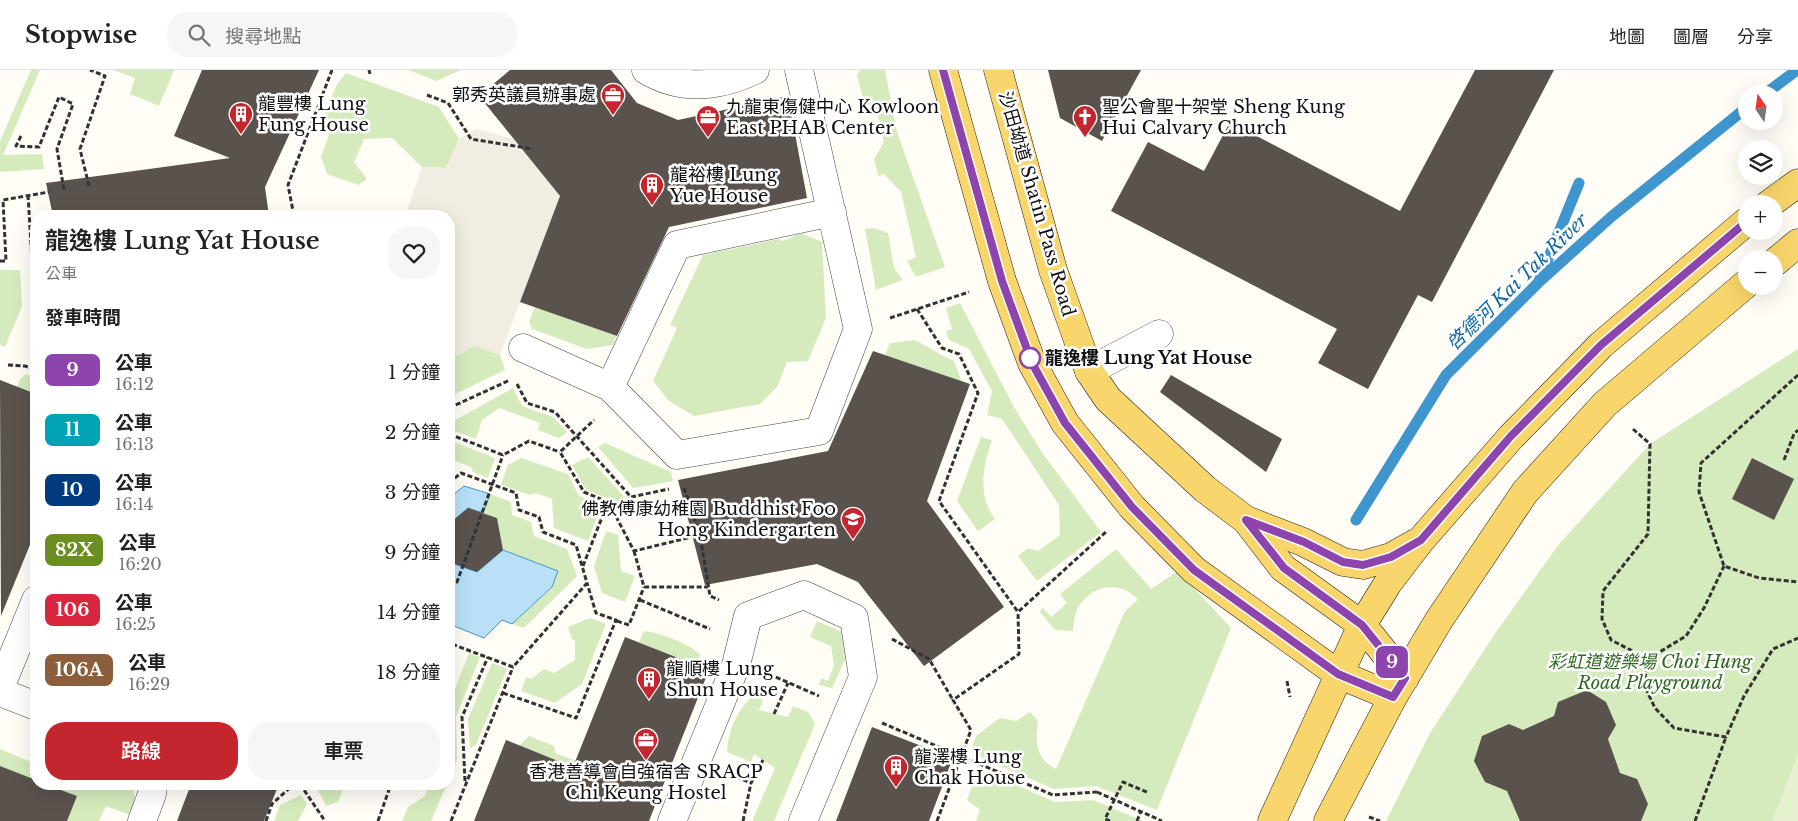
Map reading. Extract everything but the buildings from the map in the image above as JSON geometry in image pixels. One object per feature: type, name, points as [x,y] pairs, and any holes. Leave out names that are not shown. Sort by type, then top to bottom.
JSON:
[{"type":"main road","points":[[943,70],[1002,281],[1032,363],[1065,423],[1132,507],[1194,570],[1338,674],[1399,688]]},
{"type":"main road","name":"沙田坳道 Shatin Pass Road","points":[[998,70],[1053,270],[1089,371],[1108,399],[1151,440],[1205,489],[1246,520],[1284,568],[1362,625],[1399,688]]},
{"type":"main road","points":[[1781,195],[1798,183]]},
{"type":"main road","points":[[1272,821],[1362,625],[1388,583],[1421,540],[1511,436],[1601,345],[1738,229]]},
{"type":"main road","points":[[1783,255],[1798,244]]},
{"type":"main road","points":[[1328,821],[1399,688],[1439,620],[1525,492],[1605,404],[1738,291]]},
{"type":"main road","points":[[1246,520],[1304,542],[1343,562],[1363,565],[1391,557],[1421,540]]},
{"type":"lane","points":[[646,70],[658,78],[695,86],[732,81],[755,70]]},
{"type":"lane","points":[[523,348],[610,386],[677,455],[819,431],[858,329],[799,70]]},
{"type":"lane","points":[[610,386],[677,245],[832,212]]},
{"type":"lane","points":[[1089,371],[1159,334]]},
{"type":"lane","points":[[672,821],[698,763],[740,650],[748,616],[804,595],[854,618],[863,676],[803,821]]},
{"type":"lane","points":[[30,615],[0,690],[30,703]]},
{"type":"lane","points":[[142,821],[152,790]]},
{"type":"path","points":[[89,186],[80,148],[105,76],[90,70]]},
{"type":"path","points":[[293,210],[288,185],[332,70]]},
{"type":"path","points":[[427,95],[448,103],[471,139],[533,149]]},
{"type":"path","points":[[21,136],[16,146],[39,147],[59,97],[73,104],[57,149],[64,190]]},
{"type":"path","points":[[0,261],[6,261],[4,200],[48,192]]},
{"type":"path","points":[[28,195],[30,228]]},
{"type":"path","points":[[858,329],[970,292]]},
{"type":"path","points":[[917,309],[942,348],[959,354],[978,393],[939,501],[1018,612],[1019,654],[953,700]]},
{"type":"path","points":[[8,365],[30,368]]},
{"type":"path","points":[[1726,737],[1674,728],[1655,708],[1644,684],[1648,659],[1686,636],[1704,608],[1724,566],[1699,492],[1701,463],[1798,375]]},
{"type":"path","points":[[455,405],[514,378],[526,402],[555,412],[631,497],[684,486],[700,535],[710,596],[748,616]]},
{"type":"path","points":[[560,452],[595,419],[610,386]]},
{"type":"path","points":[[1633,429],[1650,444],[1648,534],[1603,592],[1602,619],[1611,640],[1648,659]]},
{"type":"path","points":[[1784,460],[1794,434],[1798,430]]},
{"type":"path","points":[[455,436],[503,455]]},
{"type":"path","points":[[455,478],[461,473],[494,485],[516,493],[519,510],[539,517],[543,532],[576,545],[596,613],[629,626],[644,588],[634,551],[608,502],[584,492],[560,452],[529,441],[503,455],[494,485],[457,582],[455,583]]},
{"type":"path","points":[[583,566],[608,502]]},
{"type":"path","points":[[1018,612],[1111,527]]},
{"type":"path","points":[[634,551],[700,535]]},
{"type":"path","points":[[1724,566],[1759,578],[1798,582]]},
{"type":"path","points":[[451,821],[513,667],[588,583]]},
{"type":"path","points":[[644,588],[708,587]]},
{"type":"path","points":[[640,600],[725,635],[760,670],[850,710],[1053,795],[1097,792],[1162,821]]},
{"type":"path","points":[[854,618],[929,660],[972,730],[937,821]]},
{"type":"path","points":[[503,693],[576,718],[616,620]]},
{"type":"path","points":[[1695,821],[1726,737],[1744,696],[1773,649],[1798,638]]},
{"type":"path","points":[[455,645],[513,667]]},
{"type":"path","points":[[466,784],[462,717],[488,657]]},
{"type":"path","points":[[1283,675],[1287,680],[1291,706]]},
{"type":"path","points":[[774,714],[788,683]]},
{"type":"path","points":[[743,821],[751,783],[763,760]]},
{"type":"path","points":[[698,763],[751,783]]},
{"type":"path","points":[[1110,821],[1105,819],[1122,782],[1149,794]]},
{"type":"path","points":[[266,821],[272,804],[287,790]]},
{"type":"path","points":[[304,790],[325,821]]},
{"type":"path","points":[[378,821],[389,790]]},
{"type":"path","points":[[1137,821],[1141,811]]},
{"type":"path","points":[[1369,816],[1380,821]]},
{"type":"green space","points":[[31,70],[40,70],[3,155],[42,154],[44,169],[0,172],[0,141]]},
{"type":"green space","points":[[114,70],[174,70],[159,106],[130,94],[135,78]]},
{"type":"green space","points":[[409,70],[461,70],[436,81]]},
{"type":"green space","points":[[860,70],[885,70],[897,132],[945,267],[916,277],[907,261],[916,257],[901,192],[884,174],[878,176],[874,159],[884,142],[877,113],[863,99],[857,75]]},
{"type":"green space","points":[[346,73],[439,107],[459,139],[446,168],[422,167],[392,138],[364,139],[354,162],[367,179],[358,185],[327,174],[321,157],[329,135],[324,117],[337,84]]},
{"type":"green space","points":[[874,228],[888,233],[894,268],[903,280],[876,290],[865,229]]},
{"type":"green space","points":[[801,233],[822,242],[826,318],[808,361],[787,362],[777,387],[760,404],[694,416],[669,401],[653,381],[677,328],[670,325],[703,255],[779,239],[783,241]]},
{"type":"green space","points":[[0,270],[20,270],[22,306],[5,347],[0,345]]},
{"type":"green space","points":[[960,303],[1014,407],[1041,451],[1101,532],[1037,581],[1018,556],[1028,548],[1038,551],[1060,535],[1059,505],[1002,419],[987,415],[992,391],[969,349],[949,340],[946,331],[952,329],[946,308]]},
{"type":"green space","points":[[535,307],[616,336],[613,345],[587,349],[532,329],[529,322]]},
{"type":"green space","points":[[914,340],[954,361],[962,382],[885,355],[890,343]]},
{"type":"green space","points":[[474,345],[500,355],[505,370],[455,394],[455,354],[459,355]]},
{"type":"green space","name":"彩虹道遊樂場 Choi Hung Road Playground","points":[[1798,349],[1798,821],[1386,821],[1430,733],[1494,635],[1559,544],[1650,444]]},
{"type":"green space","points":[[26,374],[30,376],[30,392],[17,387],[20,379]]},
{"type":"green space","points":[[513,388],[522,406],[553,417],[567,432],[559,438],[538,430],[540,423],[499,408],[482,420],[476,439],[455,431],[455,420]]},
{"type":"green space","points":[[981,437],[992,440],[986,460],[983,481],[989,510],[995,519],[978,531],[957,501]]},
{"type":"green space","points":[[455,442],[495,458],[488,478],[473,472],[471,467],[456,461]]},
{"type":"green space","points":[[605,443],[671,472],[673,481],[633,488],[598,447]]},
{"type":"green space","points":[[588,457],[630,503],[628,506],[586,490],[572,465]]},
{"type":"green space","points":[[521,458],[568,474],[579,496],[602,504],[588,541],[554,528],[552,499],[536,493],[530,495],[501,485],[508,465]]},
{"type":"green space","points":[[490,494],[511,502],[512,515],[531,522],[534,536],[567,549],[577,576],[524,628],[512,624],[552,588],[558,571],[503,550],[497,518],[483,513]]},
{"type":"green space","points":[[606,531],[618,535],[621,571],[635,576],[625,602],[602,593],[594,566]]},
{"type":"green space","points":[[1116,549],[1151,589],[1178,571],[1231,628],[1157,810],[1096,786],[1054,789],[975,755],[972,746],[977,735],[1000,718],[1016,721],[1030,712],[1038,721],[1038,749],[1044,760],[1056,769],[1125,611],[1138,600],[1126,590],[1118,588],[1103,588],[1096,591],[1089,595],[1078,608],[1074,619],[1073,631],[1055,630],[1040,612],[1042,607],[1051,617],[1067,603],[1060,594]]},
{"type":"green space","points":[[590,618],[606,624],[582,684],[555,703],[521,691],[526,677],[531,679],[544,669],[554,673],[575,660],[575,641],[572,639],[568,627]]},
{"type":"green space","points":[[817,621],[842,632],[845,660],[832,688],[819,685],[822,678],[828,681],[834,665],[831,646],[810,637]]},
{"type":"green space","points":[[644,631],[674,639],[695,650],[700,654],[697,665],[639,642]]},
{"type":"green space","points":[[469,653],[480,657],[456,717],[457,760],[455,765],[455,689]]},
{"type":"green space","points":[[492,663],[507,669],[476,745],[470,748],[468,719]]},
{"type":"green space","points":[[754,695],[763,700],[759,710],[788,717],[793,706],[808,712],[815,724],[774,821],[753,821],[753,819],[775,768],[754,754],[751,762],[727,752],[729,736],[734,721]]},
{"type":"green space","points":[[529,736],[554,746],[555,753],[579,762],[576,768],[519,746]]},
{"type":"green space","points":[[0,749],[30,762],[30,778],[0,766]]},
{"type":"green space","points":[[1798,754],[1798,821],[1772,821]]},
{"type":"green space","points":[[1001,778],[1055,802],[1093,800],[1143,821],[976,821],[980,810],[967,800],[974,781]]},
{"type":"green space","points":[[61,790],[133,790],[134,800],[130,815],[106,806],[99,821],[67,821],[77,796]]},
{"type":"green space","points":[[318,790],[343,790],[338,802],[326,806]]},
{"type":"green space","points":[[428,790],[444,790],[431,821],[402,821],[408,807],[425,796]]},
{"type":"green space","points":[[301,795],[307,804],[298,821],[274,821],[280,805]]},
{"type":"shaded area","points":[[476,129],[514,139],[560,196],[500,355],[474,345],[459,355],[455,354],[455,210],[407,210],[422,167],[446,168],[459,139]]},
{"type":"water","points":[[464,486],[490,494],[483,513],[468,508],[455,519],[455,493]]},
{"type":"water","points":[[503,550],[558,571],[552,587],[512,624],[502,620],[484,638],[455,626],[455,564],[477,572]]},
{"type":"waterway","name":"啓德河 Kai Tak River","points":[[1777,85],[1797,70]]},
{"type":"waterway","name":"啓德河 Kai Tak River","points":[[1356,520],[1446,375],[1538,283],[1611,217],[1738,114]]},
{"type":"waterway","points":[[1539,281],[1579,183]]},
{"type":"bus line","name":"9","points":[[943,70],[1002,281],[1032,363],[1065,423],[1132,507],[1194,570],[1338,674],[1393,697],[1405,678],[1362,625],[1284,568],[1246,520],[1304,542],[1343,562],[1363,565],[1391,557],[1421,540],[1461,491],[1511,436],[1601,345],[1738,228]]},
{"type":"place","name":"郭秀英議員辦事處","points":[[613,116]]},
{"type":"place","name":"龍豐樓 Lung Fung House","points":[[241,135]]},
{"type":"place","name":"九龍東傷健中心 Kowloon East PHAB Center","points":[[708,138]]},
{"type":"place","name":"聖公會聖十架堂 Sheng Kung Hui Calvary Church","points":[[1085,138]]},
{"type":"place","name":"龍裕樓 Lung Yue House","points":[[652,206]]},
{"type":"place","name":"龍逸樓 Lung Yat House","points":[[1030,358]]},
{"type":"place","name":"佛教傅康幼稚園 Buddhist Foo Hong Kindergarten","points":[[853,540]]},
{"type":"place","name":"龍順樓 Lung Shun House","points":[[649,700]]},
{"type":"place","name":"香港善導會自強宿舍 SRACP Chi Keung Hostel","points":[[646,761]]},
{"type":"place","name":"龍澤樓 Lung Chak House","points":[[896,788]]}]
